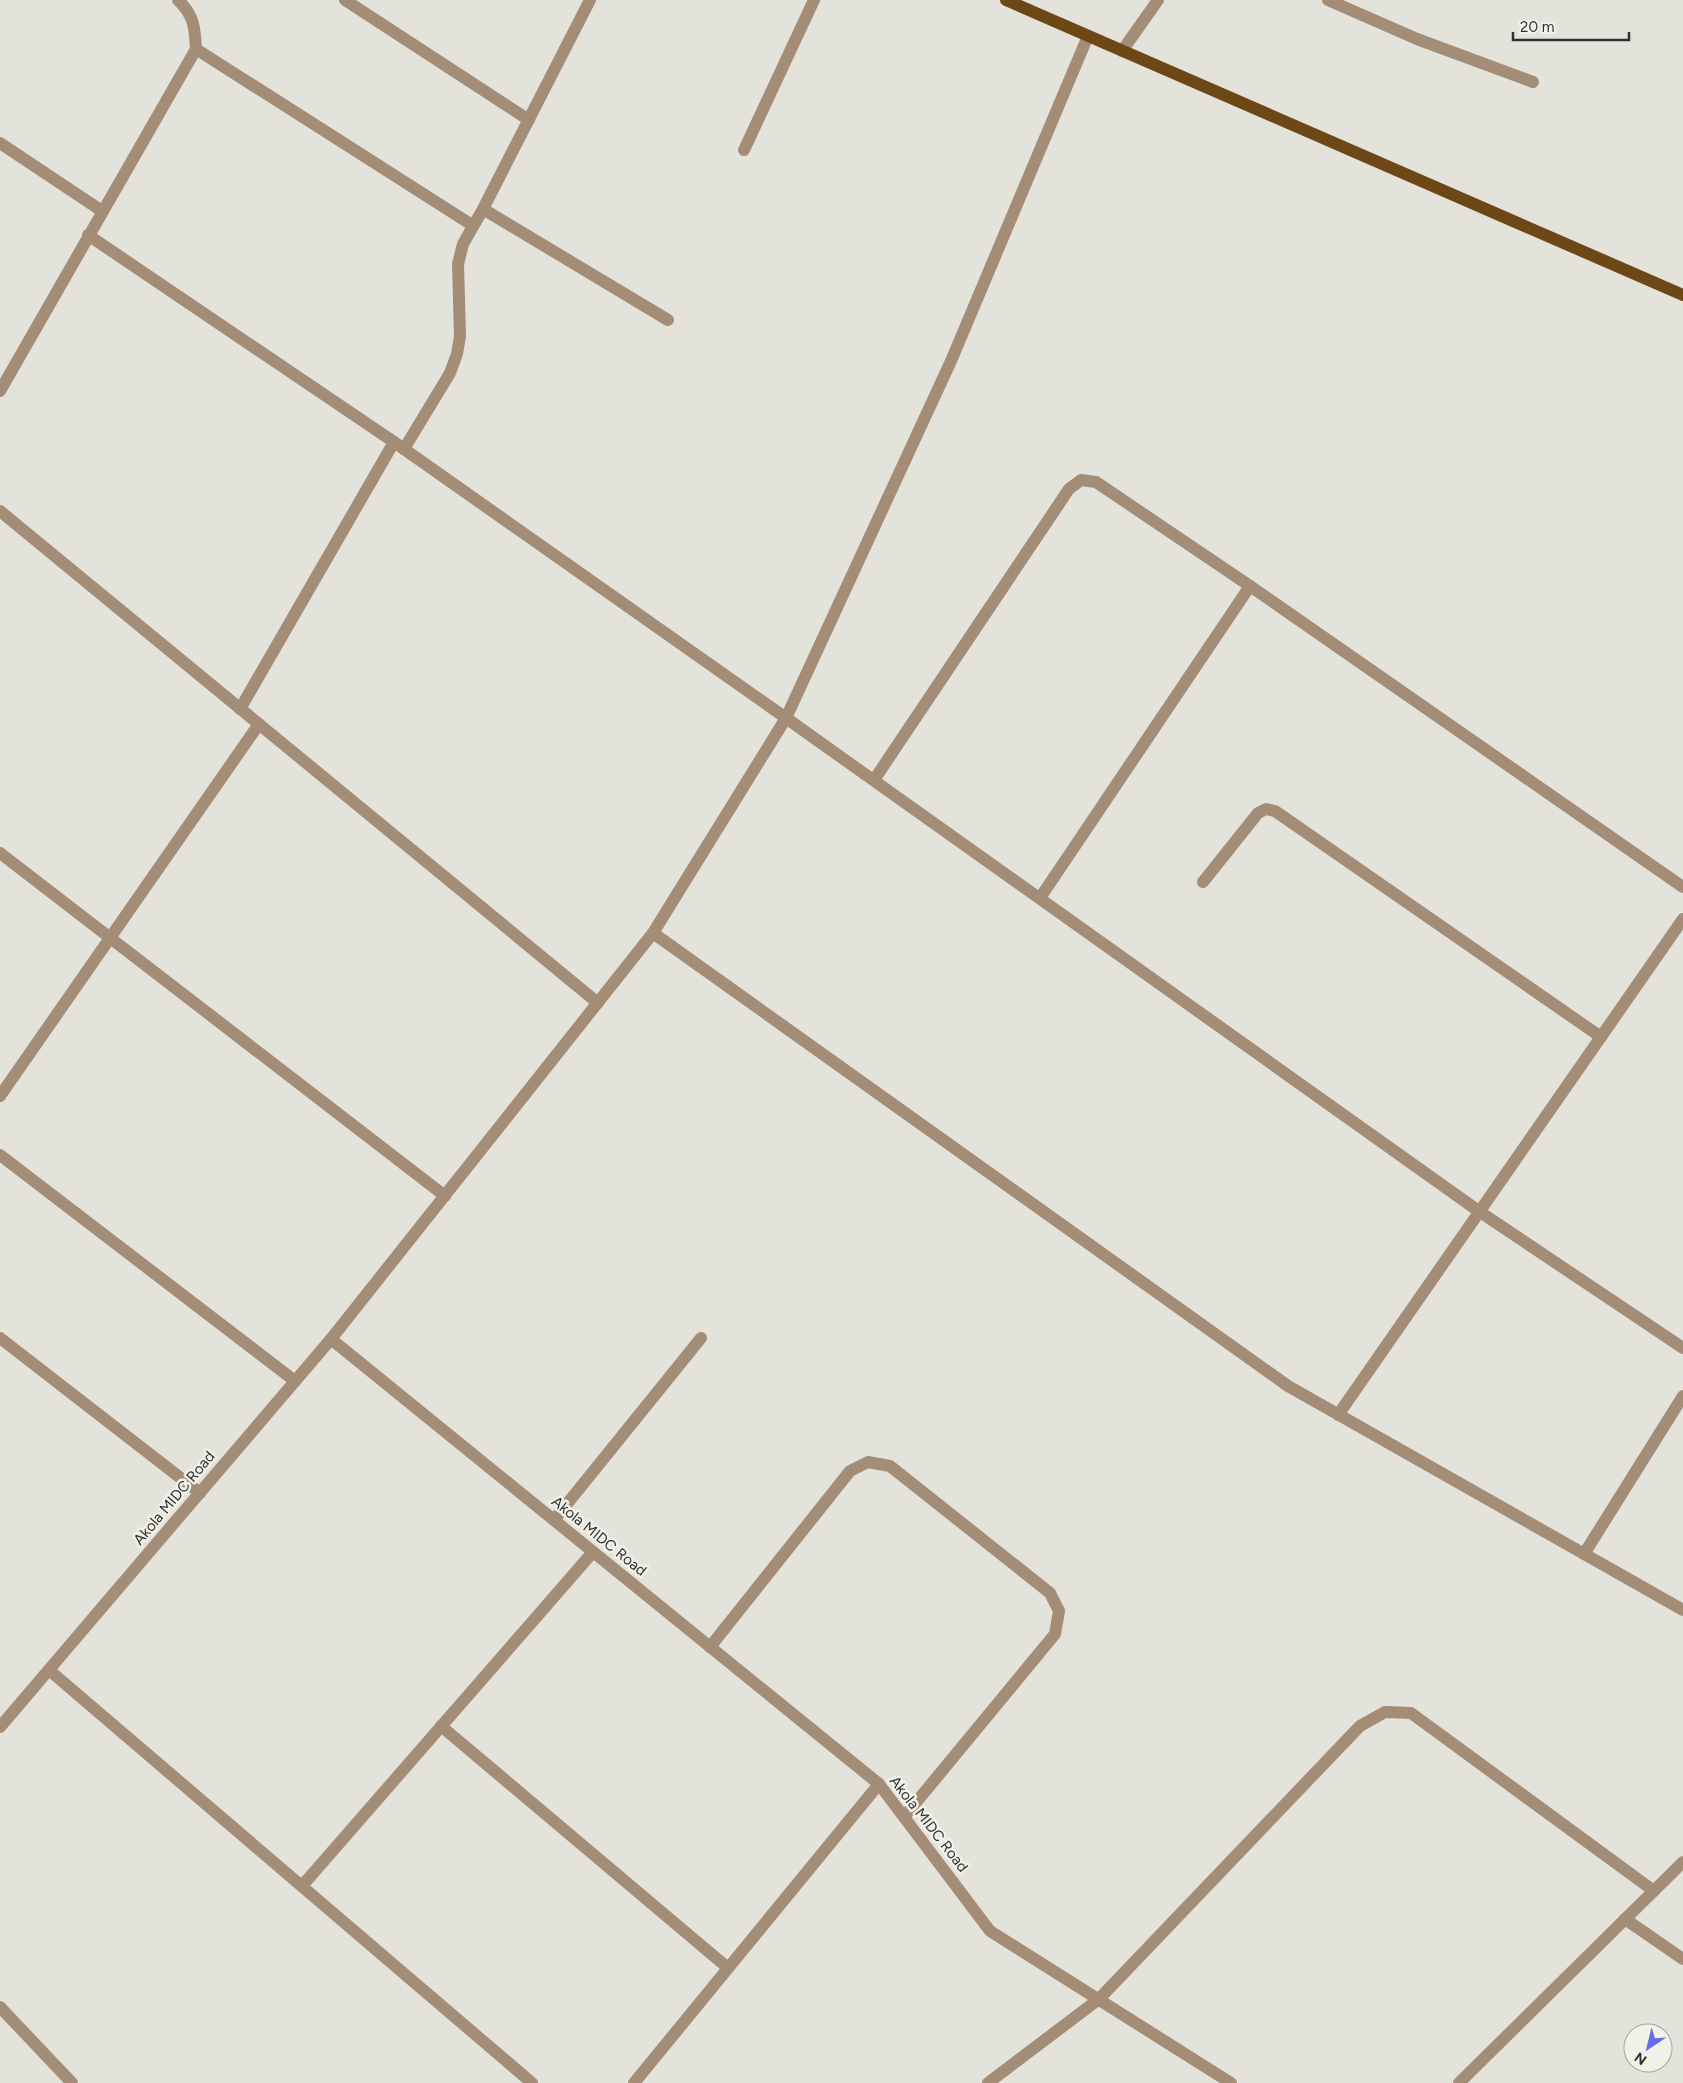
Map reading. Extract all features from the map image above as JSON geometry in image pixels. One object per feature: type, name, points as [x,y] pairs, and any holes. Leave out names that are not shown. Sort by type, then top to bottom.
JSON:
[{"type":"main road","points":[[1006,0],[1683,295]]},
{"type":"street","points":[[0,391],[196,48],[194,24],[186,7],[178,0]]},
{"type":"street","points":[[344,0],[529,120]]},
{"type":"street","points":[[240,709],[399,446],[450,373],[457,354],[460,336],[458,264],[463,244],[483,209],[590,0]]},
{"type":"street","points":[[744,150],[814,0]]},
{"type":"street","points":[[1122,51],[1158,0]]},
{"type":"street","points":[[1328,0],[1416,38],[1533,82]]},
{"type":"street","points":[[331,1339],[653,933],[786,718],[951,361],[1088,36]]},
{"type":"street","points":[[196,48],[472,226]]},
{"type":"street","points":[[0,143],[102,211]]},
{"type":"street","points":[[483,209],[668,320]]},
{"type":"street","points":[[88,236],[399,446],[874,780],[1480,1212],[1683,1348]]},
{"type":"street","points":[[874,780],[1069,488],[1081,480],[1096,482],[1250,586],[1683,887]]},
{"type":"street","points":[[0,511],[598,1003]]},
{"type":"street","points":[[1040,898],[1250,586]]},
{"type":"street","points":[[0,1096],[259,724]]},
{"type":"street","points":[[1203,882],[1258,812],[1266,809],[1275,811],[1601,1037]]},
{"type":"street","points":[[0,853],[445,1196]]},
{"type":"street","points":[[1338,1415],[1683,919]]},
{"type":"street","points":[[653,933],[1288,1386],[1683,1610]]},
{"type":"street","points":[[0,1155],[295,1381]]},
{"type":"street","points":[[0,1338],[200,1493]]},
{"type":"street","points":[[554,1520],[701,1338]]},
{"type":"street","name":"Akola MIDC Road","points":[[0,1727],[331,1339],[879,1784],[990,1931],[1231,2083]]},
{"type":"street","points":[[1584,1554],[1683,1396]]},
{"type":"street","points":[[710,1647],[850,1471],[868,1462],[890,1466],[1050,1594],[1059,1612],[1055,1634],[904,1817]]},
{"type":"street","points":[[302,1886],[593,1552]]},
{"type":"street","points":[[49,1670],[532,2083]]},
{"type":"street","points":[[988,2083],[1099,1999],[1360,1726],[1385,1712],[1411,1713],[1654,1891]]},
{"type":"street","points":[[441,1726],[728,1968]]},
{"type":"street","points":[[634,2083],[879,1784]]},
{"type":"street","points":[[1459,2083],[1683,1862]]},
{"type":"street","points":[[1625,1919],[1683,1959]]},
{"type":"street","points":[[0,2007],[72,2083]]}]
